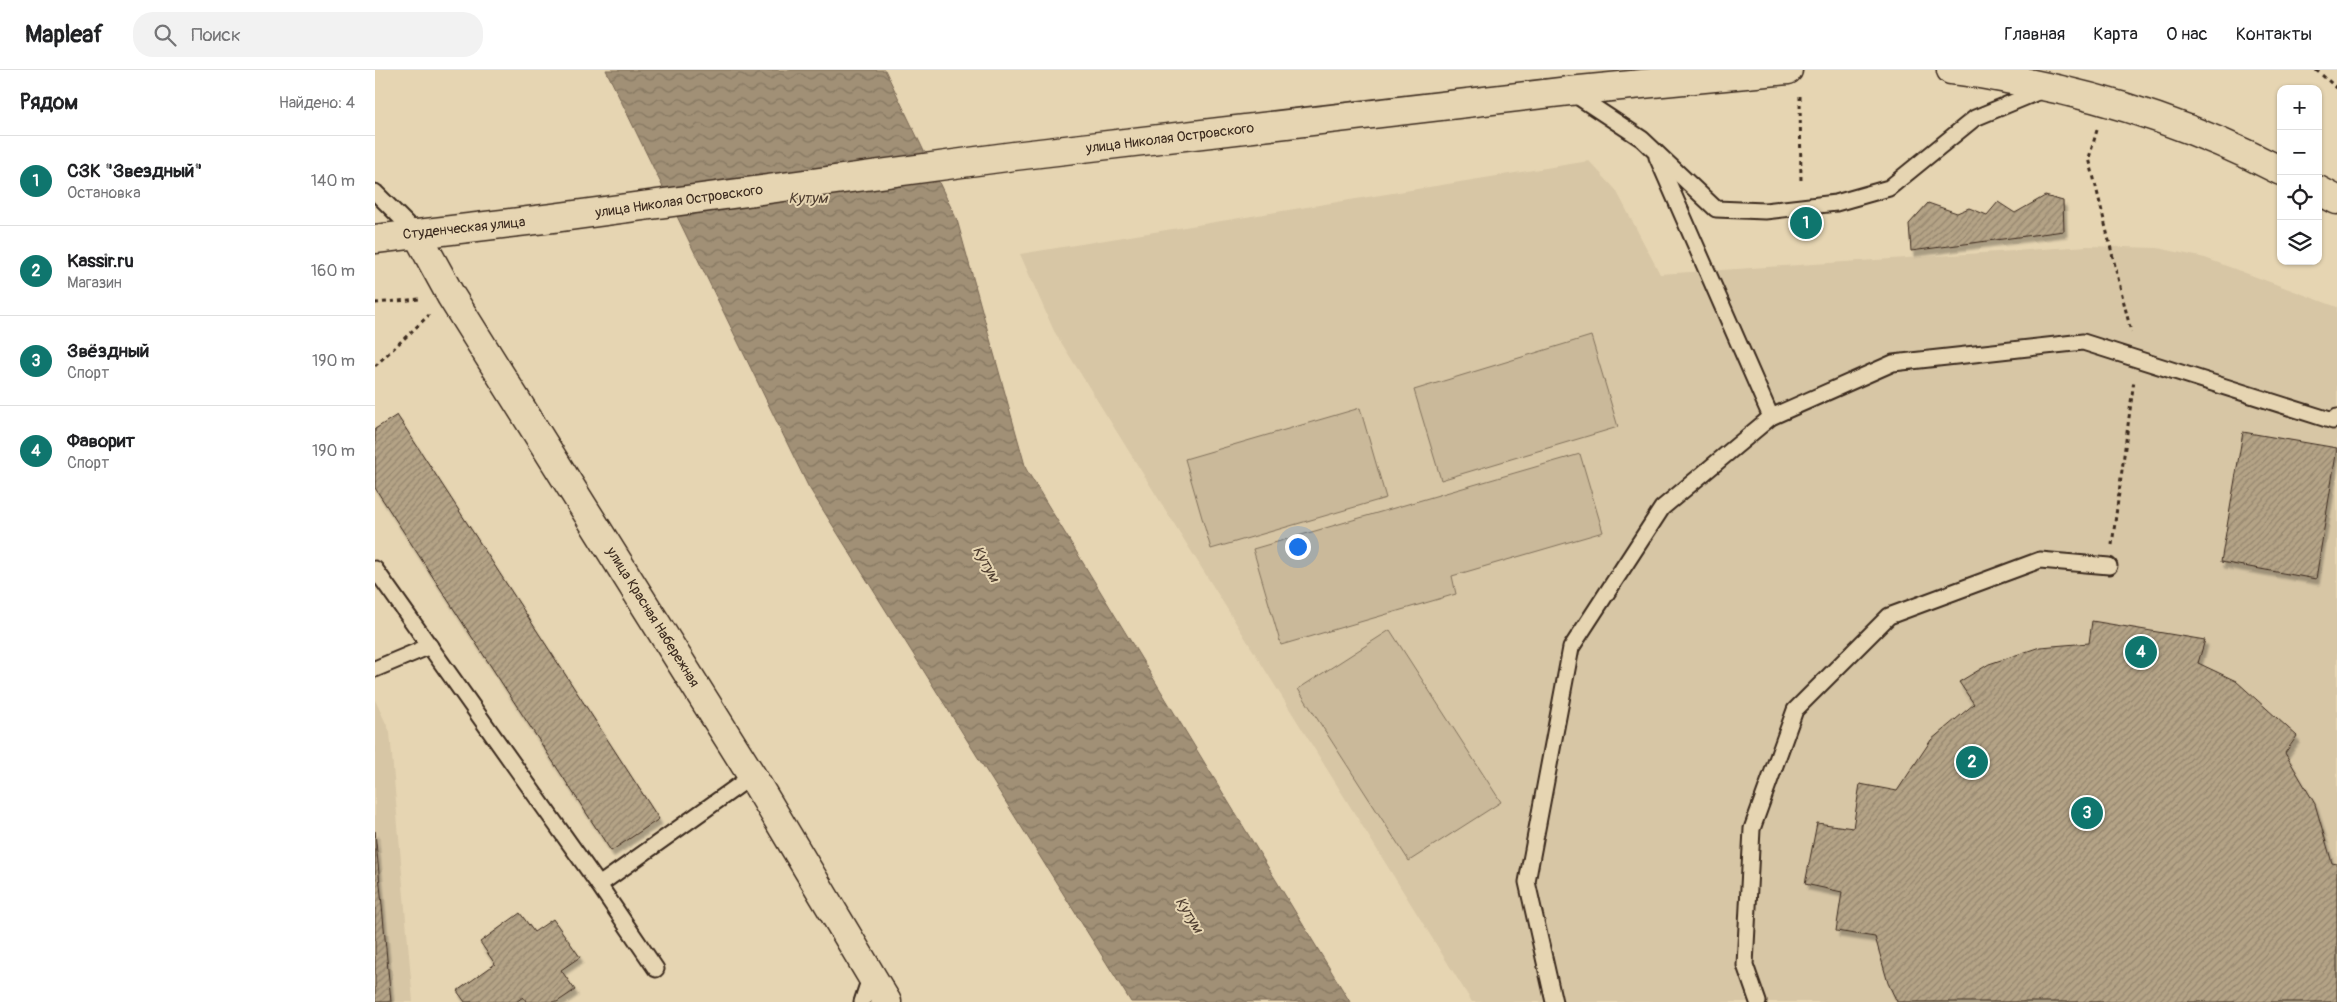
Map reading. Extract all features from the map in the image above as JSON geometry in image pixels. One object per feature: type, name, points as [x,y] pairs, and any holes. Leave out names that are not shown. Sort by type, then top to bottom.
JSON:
[{"type":"main road","points":[[1951,70],[2049,87],[2105,102],[2185,127],[2277,169]]},
{"type":"main road","name":"улица Николая Островского","points":[[553,218],[1014,156],[1569,91],[1794,80]]},
{"type":"main road","points":[[2322,192],[2337,200]]},
{"type":"main road","name":"Студенческая улица","points":[[375,238],[553,218]]},
{"type":"main road","name":"улица Красная Набережная","points":[[417,234],[451,296],[752,776],[887,1002]]},
{"type":"lane","points":[[1569,91],[1642,139],[1716,208],[1765,211],[1836,203],[1889,188],[1975,118],[2049,87]]},
{"type":"lane","points":[[1655,152],[1771,417]]},
{"type":"lane","points":[[375,192],[417,234]]},
{"type":"lane","points":[[1554,1002],[1527,882],[1571,648],[1662,508],[1771,417],[1893,363],[2083,342],[2333,421],[2337,417]]},
{"type":"lane","points":[[1758,1002],[1745,965],[1752,829],[1795,710],[1889,616],[2040,560],[2109,566]]},
{"type":"lane","points":[[375,568],[599,885],[656,969]]},
{"type":"lane","points":[[375,669],[431,646]]},
{"type":"lane","points":[[599,885],[752,776]]},
{"type":"lane","points":[[862,1002],[871,975]]},
{"type":"path","points":[[2316,70],[2337,88]]},
{"type":"path","points":[[1794,80],[1801,207]]},
{"type":"path","points":[[2105,102],[2089,158],[2137,358],[2109,566]]},
{"type":"path","points":[[375,303],[451,296]]},
{"type":"path","points":[[375,366],[451,296]]},
{"type":"shaded area","points":[[1589,161],[1616,190],[1660,274],[2088,246],[2158,248],[2205,258],[2337,307],[2337,1002],[1472,1002],[1054,331],[1020,254]]},
{"type":"shaded area","points":[[1591,336],[1618,427],[1441,480],[1414,390]]},
{"type":"shaded area","points":[[1360,408],[1386,498],[1211,549],[1185,459]]},
{"type":"shaded area","points":[[1580,454],[1603,532],[1452,576],[1456,594],[1281,645],[1253,549]]},
{"type":"shaded area","points":[[1390,630],[1501,802],[1409,861],[1298,689]]},
{"type":"shaded area","points":[[375,700],[390,732],[413,1002],[375,1002]]},
{"type":"water","name":"Кутум","points":[[606,70],[885,70],[957,220],[1026,469],[1350,1002],[1131,1002],[808,486]]},
{"type":"building","points":[[2045,196],[2063,201],[2064,231],[1911,251],[1909,224],[1928,203],[1957,213],[1969,208],[1987,215],[1998,202],[2015,213]]},
{"type":"building","points":[[397,415],[659,819],[611,851],[375,488],[375,429]]},
{"type":"building","points":[[2243,432],[2337,448],[2316,579],[2221,562]]},
{"type":"building","points":[[2092,621],[2205,640],[2198,663],[2236,681],[2297,736],[2285,753],[2315,804],[2332,863],[2337,864],[2337,1002],[1897,1002],[1888,983],[1875,937],[1836,931],[1842,892],[1805,884],[1817,823],[1853,828],[1860,784],[1897,791],[1931,740],[1974,704],[1959,682],[1989,664],[2040,647],[2089,643]]},
{"type":"building","points":[[375,831],[391,1002],[375,1002]]},
{"type":"building","points":[[520,913],[534,932],[553,919],[580,957],[561,970],[575,990],[557,1002],[527,1002],[523,997],[516,1002],[465,1002],[457,991],[495,964],[480,942]]},
{"type":"place","name":"СЗК \"Звездный\"","points":[[1806,223]]},
{"type":"place","name":"Фаворит","points":[[2141,652]]},
{"type":"place","name":"Kassir.ru","points":[[1972,762]]},
{"type":"place","name":"Звёздный","points":[[2087,813]]}]
